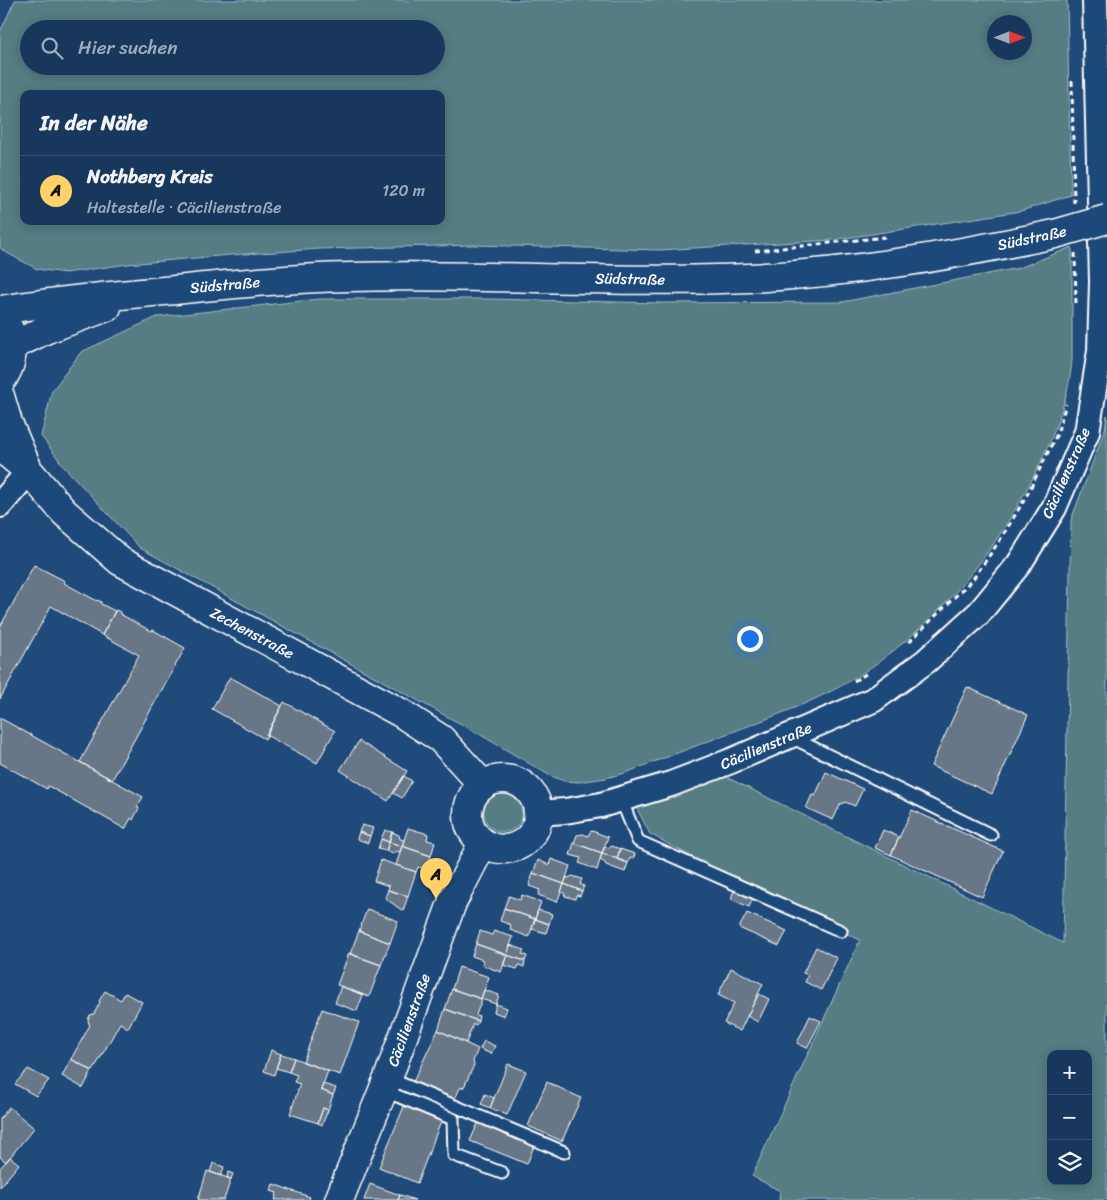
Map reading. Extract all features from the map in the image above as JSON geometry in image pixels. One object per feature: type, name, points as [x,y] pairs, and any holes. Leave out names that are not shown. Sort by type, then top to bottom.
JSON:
[{"type":"main road","name":"Südstraße","points":[[0,311],[39,304],[148,292],[233,284],[350,277],[489,276],[664,280],[750,278],[837,271],[971,251],[1065,241],[1107,219]]},
{"type":"main road","name":"Südstraße","points":[[12,346],[47,328],[148,292]]},
{"type":"main road","points":[[0,311],[8,327],[12,346],[8,368],[0,382]]},
{"type":"main road","name":"Zechenstraße","points":[[0,396],[8,423],[29,471]]},
{"type":"main road","name":"Zechenstraße","points":[[0,447],[29,471],[64,512],[120,561],[401,713],[441,738],[483,785]]},
{"type":"main road","points":[[500,779],[510,779],[519,782],[526,788],[536,803],[538,813],[532,833],[515,847],[504,849],[483,843],[475,835],[470,825],[468,814],[475,792],[492,780],[500,779]]},
{"type":"main road","name":"Cäcilienstraße","points":[[339,1200],[386,1084],[452,903],[483,843]]},
{"type":"street","name":"Cäcilienstraße","points":[[538,813],[601,805],[671,784],[732,761],[873,700],[926,661],[979,613],[1019,564],[1054,508],[1086,432],[1100,351],[1101,302],[1095,0]]},
{"type":"street","points":[[0,505],[29,471]]},
{"type":"lane","points":[[790,736],[990,835]]},
{"type":"lane","points":[[621,799],[638,841],[841,931]]},
{"type":"lane","points":[[386,1084],[564,1152]]},
{"type":"lane","points":[[386,1084],[454,1119],[454,1155],[502,1174]]},
{"type":"path","points":[[1072,79],[1074,207]]},
{"type":"path","points":[[747,251],[894,236]]},
{"type":"path","points":[[1065,241],[1076,316]]},
{"type":"path","points":[[904,647],[973,579],[1000,540],[1026,497],[1049,450],[1069,397]]},
{"type":"path","points":[[851,683],[867,674]]},
{"type":"green space","points":[[15,0],[1067,0],[1071,195],[1021,211],[833,240],[659,250],[473,245],[320,249],[128,264],[65,273],[37,269],[0,248],[0,32]]},
{"type":"green space","points":[[1072,247],[1072,360],[1066,394],[1055,429],[1040,463],[1008,521],[973,572],[953,596],[908,639],[884,658],[832,691],[776,715],[625,773],[606,778],[578,782],[564,781],[549,775],[479,734],[140,548],[65,468],[41,436],[52,391],[81,352],[157,317],[319,299],[488,299],[661,303],[842,302],[1019,268]]},
{"type":"green space","points":[[1107,415],[1107,1200],[779,1200],[780,1191],[752,1176],[860,940],[716,870],[650,834],[636,807],[726,777],[1063,943],[1071,520],[1105,429]]},
{"type":"green space","points":[[503,794],[517,799],[522,813],[517,827],[503,832],[489,827],[484,813],[489,799]]},
{"type":"building","points":[[34,565],[115,611],[102,635],[51,606],[0,699],[0,627]]},
{"type":"building","points":[[116,610],[120,614],[185,648],[112,780],[80,762],[139,655],[102,635]]},
{"type":"building","points":[[230,677],[282,706],[265,739],[212,709]]},
{"type":"building","points":[[967,687],[1028,715],[992,794],[931,766]]},
{"type":"building","points":[[284,702],[335,731],[317,763],[266,735]]},
{"type":"building","points":[[0,718],[143,797],[137,807],[139,808],[133,820],[131,818],[125,829],[48,786],[47,789],[0,763]]},
{"type":"building","points":[[359,741],[407,771],[388,801],[340,770]]},
{"type":"building","points":[[826,772],[863,789],[855,806],[845,802],[841,803],[833,820],[806,808],[812,795],[815,796]]},
{"type":"building","points":[[404,776],[412,781],[402,798],[393,793]]},
{"type":"building","points":[[912,810],[1003,851],[982,897],[891,855]]},
{"type":"building","points":[[362,825],[373,828],[370,836],[359,832]]},
{"type":"building","points":[[408,828],[428,834],[427,840],[435,842],[431,856],[402,846]]},
{"type":"building","points":[[385,830],[392,832],[389,842],[381,839]]},
{"type":"building","points":[[883,830],[899,837],[891,855],[875,848]]},
{"type":"building","points":[[592,831],[608,837],[602,853],[574,843],[577,835],[583,834],[588,836]]},
{"type":"building","points":[[359,832],[370,836],[368,843],[357,839]]},
{"type":"building","points":[[392,832],[404,840],[402,846],[389,842]]},
{"type":"building","points":[[381,839],[389,842],[386,851],[378,849]]},
{"type":"building","points":[[389,842],[402,846],[400,852],[396,851],[393,854],[386,851]]},
{"type":"building","points":[[574,843],[602,853],[597,870],[579,863],[581,858],[570,855]]},
{"type":"building","points":[[402,846],[431,856],[426,869],[418,867],[416,872],[396,865]]},
{"type":"building","points":[[612,846],[620,849],[617,859],[602,853],[605,847],[609,848]]},
{"type":"building","points":[[620,849],[635,854],[633,859],[630,858],[628,863],[617,859]]},
{"type":"building","points":[[602,853],[628,863],[625,872],[606,865],[600,860]]},
{"type":"building","points":[[551,859],[570,866],[564,884],[533,873],[538,860],[549,865]]},
{"type":"building","points":[[381,860],[416,872],[408,896],[388,890],[389,886],[374,881]]},
{"type":"building","points":[[533,873],[564,884],[557,902],[538,895],[540,890],[529,886]]},
{"type":"building","points":[[572,876],[582,879],[580,884],[584,886],[582,891],[564,884],[567,877]]},
{"type":"building","points":[[564,884],[582,891],[580,896],[576,895],[575,899],[565,896],[561,892]]},
{"type":"building","points":[[388,890],[408,896],[403,911],[385,898]]},
{"type":"building","points":[[734,890],[753,898],[749,907],[731,899]]},
{"type":"building","points":[[522,895],[541,902],[535,919],[504,908],[509,896],[520,900]]},
{"type":"building","points":[[504,908],[535,919],[529,937],[510,930],[511,925],[500,921]]},
{"type":"building","points":[[367,909],[398,921],[390,943],[359,931]]},
{"type":"building","points":[[538,910],[552,914],[549,924],[535,919]]},
{"type":"building","points":[[747,913],[787,931],[779,946],[739,928]]},
{"type":"building","points":[[535,919],[549,924],[546,933],[532,929]]},
{"type":"building","points":[[359,931],[390,943],[381,965],[350,954]]},
{"type":"building","points":[[480,931],[492,935],[494,931],[513,937],[507,955],[476,944]]},
{"type":"building","points":[[476,944],[507,955],[501,972],[482,965],[483,960],[472,956]]},
{"type":"building","points":[[510,945],[524,950],[522,954],[527,956],[525,961],[507,955]]},
{"type":"building","points":[[816,947],[837,958],[821,990],[805,982],[808,975],[803,973]]},
{"type":"building","points":[[349,953],[381,965],[369,997],[337,985]]},
{"type":"building","points":[[507,955],[525,961],[524,967],[519,965],[517,969],[503,965]]},
{"type":"building","points":[[459,967],[489,977],[481,999],[452,989]]},
{"type":"building","points":[[731,968],[763,984],[740,1031],[724,1023],[734,1003],[718,995]]},
{"type":"building","points":[[341,986],[363,995],[357,1011],[335,1003]]},
{"type":"building","points":[[452,989],[482,999],[476,1015],[479,1016],[478,1021],[445,1009]]},
{"type":"building","points":[[484,990],[499,995],[496,1004],[481,999]]},
{"type":"building","points":[[105,991],[121,1000],[125,993],[142,1002],[128,1028],[120,1023],[93,1071],[71,1059],[90,1025],[88,1020],[90,1015],[94,1014]]},
{"type":"building","points":[[759,994],[769,999],[758,1022],[747,1016]]},
{"type":"building","points":[[496,1004],[507,1008],[504,1016],[494,1012]]},
{"type":"building","points":[[322,1009],[359,1022],[340,1075],[303,1062]]},
{"type":"building","points":[[445,1009],[478,1021],[476,1025],[473,1024],[466,1043],[438,1030]]},
{"type":"building","points":[[810,1016],[821,1021],[807,1048],[797,1043]]},
{"type":"building","points":[[438,1030],[478,1049],[473,1061],[474,1065],[464,1087],[460,1088],[454,1101],[413,1082]]},
{"type":"building","points":[[484,1041],[495,1046],[491,1054],[480,1049]]},
{"type":"building","points":[[271,1050],[281,1054],[274,1075],[264,1071]]},
{"type":"building","points":[[281,1054],[294,1058],[289,1072],[276,1068]]},
{"type":"building","points":[[294,1058],[328,1071],[321,1090],[333,1095],[328,1110],[323,1108],[318,1123],[290,1114],[300,1084],[294,1082],[297,1075],[289,1072]]},
{"type":"building","points":[[71,1059],[92,1071],[83,1088],[62,1076]]},
{"type":"building","points":[[508,1064],[526,1071],[507,1115],[490,1108]]},
{"type":"building","points":[[28,1069],[49,1080],[36,1096],[15,1084]]},
{"type":"building","points":[[547,1082],[581,1098],[562,1141],[528,1126]]},
{"type":"building","points":[[323,1084],[336,1088],[333,1095],[321,1090]]},
{"type":"building","points":[[485,1094],[494,1098],[490,1108],[481,1104]]},
{"type":"building","points":[[405,1104],[442,1119],[417,1183],[379,1167]]},
{"type":"building","points":[[9,1107],[34,1128],[6,1162],[0,1157],[0,1119]]},
{"type":"building","points":[[323,1108],[328,1110],[322,1125],[318,1123]]},
{"type":"building","points":[[478,1123],[534,1146],[527,1164],[470,1141]]},
{"type":"building","points":[[10,1157],[19,1164],[0,1187],[0,1168]]},
{"type":"building","points":[[213,1163],[224,1167],[221,1176],[210,1172]]},
{"type":"building","points":[[207,1171],[231,1179],[224,1200],[198,1200]]},
{"type":"building","points":[[228,1172],[233,1174],[231,1179],[227,1178]]},
{"type":"building","points":[[273,1184],[310,1197],[309,1200],[275,1200],[277,1193],[271,1191]]},
{"type":"building","points":[[370,1184],[400,1195],[398,1200],[364,1200]]},
{"type":"building","points":[[400,1195],[415,1200],[398,1200]]},
{"type":"place","name":"Nothberg Kreis","points":[[436,899]]}]
